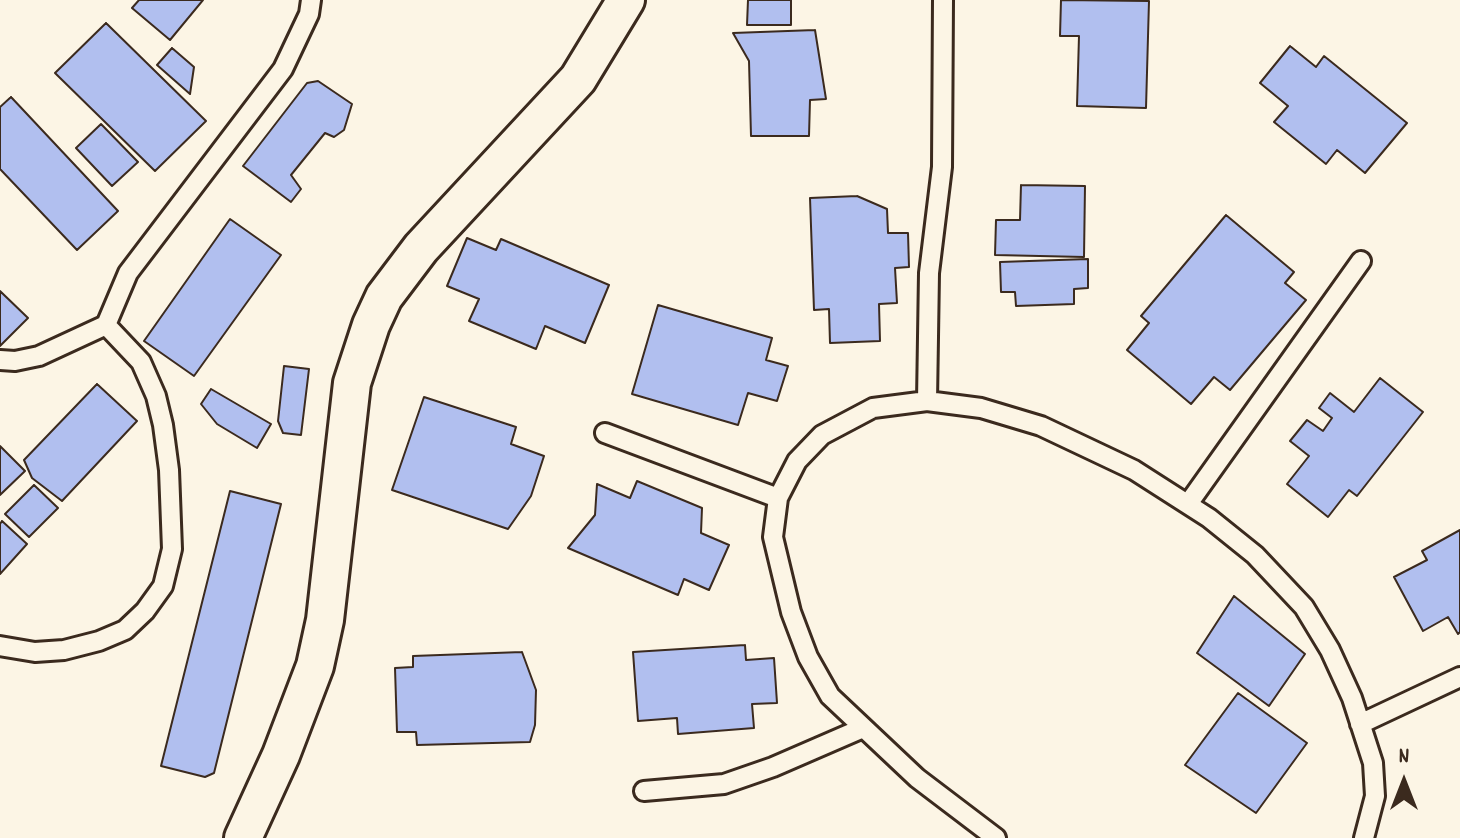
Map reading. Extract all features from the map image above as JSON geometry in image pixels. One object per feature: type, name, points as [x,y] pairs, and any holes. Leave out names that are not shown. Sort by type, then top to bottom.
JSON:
[{"type":"street","points":[[243,838],[281,755],[315,666],[325,620],[352,383],[371,325],[384,297],[414,256],[454,209],[578,79],[626,0]]},
{"type":"lane","points":[[0,360],[15,361],[39,356],[106,325],[128,273],[283,69],[309,14],[311,0]]},
{"type":"lane","points":[[927,401],[929,273],[942,167],[943,0]]},
{"type":"lane","points":[[1188,504],[1361,261]]},
{"type":"lane","points":[[0,646],[35,652],[64,650],[99,641],[125,630],[145,611],[163,586],[172,549],[169,470],[163,425],[156,396],[141,362],[106,325]]},
{"type":"lane","points":[[984,835],[917,778],[830,696],[808,657],[791,612],[773,537],[778,498],[797,461],[822,435],[873,408],[927,401],[981,408],[1041,426],[1134,470],[1188,504],[1255,555],[1304,607],[1330,650],[1352,698],[1373,763],[1375,796],[1364,838]]},
{"type":"lane","points":[[605,433],[778,498]]},
{"type":"lane","points":[[1360,724],[1460,677]]},
{"type":"lane","points":[[644,791],[724,784],[773,767],[863,728]]},
{"type":"building","points":[[139,0],[203,0],[170,40],[132,8]]},
{"type":"building","points":[[748,0],[791,0],[791,25],[747,25]]},
{"type":"building","points":[[1061,0],[1149,1],[1146,108],[1077,106],[1079,36],[1060,36]]},
{"type":"building","points":[[106,23],[206,121],[155,171],[55,73]]},
{"type":"building","points":[[815,30],[826,99],[810,100],[809,136],[751,136],[749,61],[733,33]]},
{"type":"building","points":[[1290,46],[1316,67],[1324,56],[1407,123],[1365,173],[1337,150],[1326,164],[1274,122],[1288,106],[1260,83]]},
{"type":"building","points":[[172,48],[194,67],[190,94],[157,65]]},
{"type":"building","points":[[318,81],[352,104],[344,130],[334,137],[325,133],[291,175],[301,189],[291,202],[243,166],[307,83]]},
{"type":"building","points":[[11,97],[118,211],[77,250],[0,169],[0,107]]},
{"type":"building","points":[[101,124],[138,162],[112,186],[76,148]]},
{"type":"building","points":[[1021,185],[1085,186],[1084,257],[995,255],[996,220],[1020,220]]},
{"type":"building","points":[[857,196],[887,209],[888,233],[908,233],[909,267],[895,268],[897,303],[879,304],[880,341],[830,343],[829,309],[814,310],[810,198]]},
{"type":"building","points":[[1226,215],[1294,272],[1285,283],[1306,300],[1230,390],[1214,377],[1191,404],[1127,350],[1149,323],[1141,316]]},
{"type":"building","points":[[230,219],[281,255],[194,376],[144,341]]},
{"type":"building","points":[[467,238],[496,250],[501,239],[609,285],[585,343],[545,326],[536,349],[469,321],[479,299],[447,286]]},
{"type":"building","points":[[1088,259],[1088,288],[1074,289],[1074,304],[1016,306],[1015,292],[1001,292],[1000,262]]},
{"type":"building","points":[[0,291],[28,318],[0,346]]},
{"type":"building","points":[[658,305],[772,338],[766,360],[788,366],[777,401],[748,393],[738,425],[632,394]]},
{"type":"building","points":[[284,366],[309,369],[301,435],[283,433],[278,421]]},
{"type":"building","points":[[1380,378],[1423,412],[1357,496],[1349,490],[1328,517],[1287,484],[1309,456],[1290,441],[1307,420],[1323,431],[1332,418],[1319,408],[1330,393],[1354,412]]},
{"type":"building","points":[[97,384],[137,421],[62,501],[32,478],[24,460]]},
{"type":"building","points":[[211,389],[271,424],[257,448],[217,424],[201,404]]},
{"type":"building","points":[[424,397],[516,427],[511,444],[544,456],[531,496],[508,529],[392,490]]},
{"type":"building","points":[[0,446],[25,471],[0,495]]},
{"type":"building","points":[[637,481],[702,508],[701,533],[729,545],[709,590],[684,579],[678,595],[568,548],[595,515],[597,484],[630,498]]},
{"type":"building","points":[[34,485],[58,508],[29,537],[5,514]]},
{"type":"building","points":[[230,491],[281,504],[214,773],[205,777],[161,766]]},
{"type":"building","points":[[2,521],[27,544],[0,574],[0,524]]},
{"type":"building","points":[[1460,530],[1460,632],[1458,634],[1448,617],[1423,631],[1394,577],[1427,560],[1422,551]]},
{"type":"building","points":[[1234,596],[1305,654],[1269,706],[1197,653]]},
{"type":"building","points":[[745,645],[746,660],[774,658],[777,703],[752,704],[754,728],[678,734],[677,718],[638,721],[633,652]]},
{"type":"building","points":[[522,652],[536,690],[535,725],[530,742],[417,745],[416,732],[397,732],[395,668],[413,667],[413,656]]},
{"type":"building","points":[[1238,693],[1307,743],[1256,813],[1185,765]]}]
